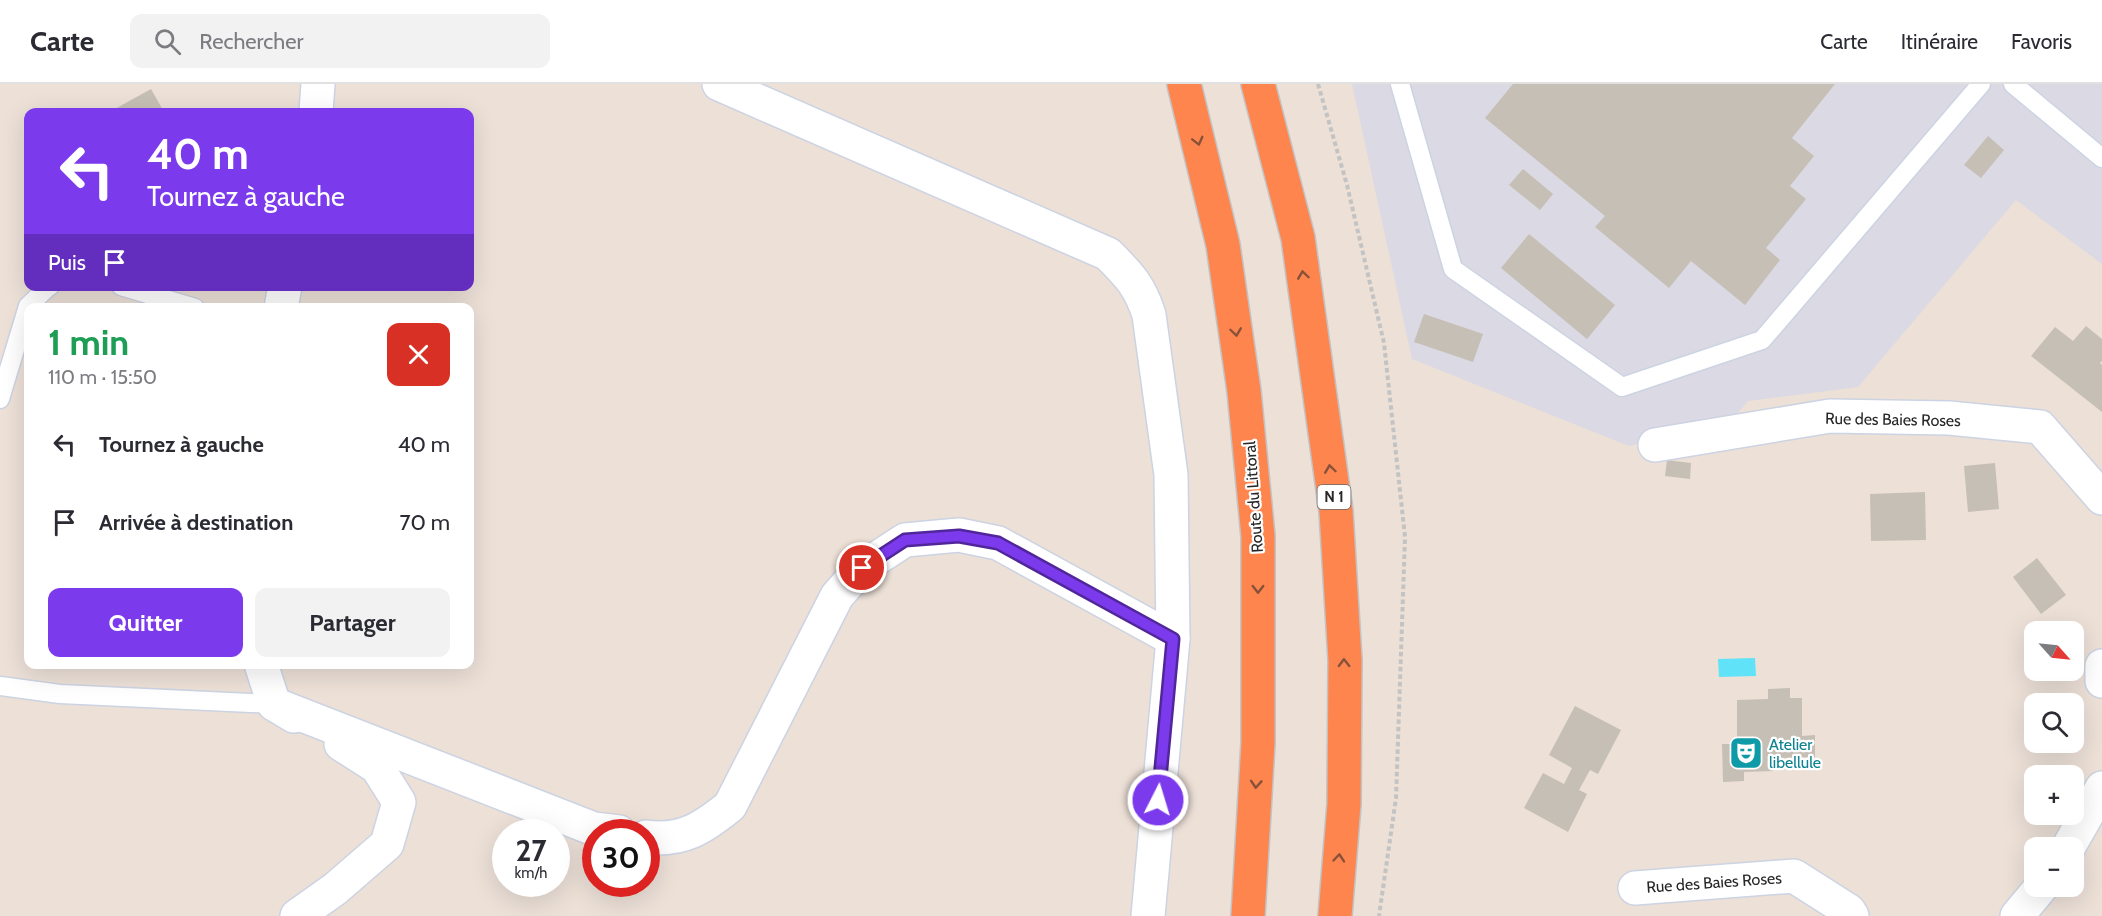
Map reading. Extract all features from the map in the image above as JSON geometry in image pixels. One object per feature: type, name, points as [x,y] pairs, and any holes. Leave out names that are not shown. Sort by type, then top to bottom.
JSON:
[{"type":"highway","name":"Route du Littoral","points":[[1184,84],[1224,245],[1244,391],[1258,536],[1258,743],[1248,916]]},
{"type":"highway","name":"N 1","points":[[1258,84],[1298,238],[1336,511],[1345,660],[1344,804],[1335,916]]},
{"type":"street","points":[[316,108],[318,84]]},
{"type":"street","points":[[719,84],[1108,254],[1131,276],[1142,294],[1149,315],[1171,475],[1173,639],[1148,916]]},
{"type":"street","name":"Rue des Baies Roses","points":[[1655,445],[1830,416],[1949,418],[2040,427],[2102,498]]},
{"type":"street","points":[[660,838],[680,835],[705,827],[730,806],[837,596],[862,568],[905,540],[959,536],[998,543],[1173,639]]},
{"type":"street","points":[[2102,666],[2102,681]]},
{"type":"street","points":[[263,669],[274,704],[377,767],[399,802],[387,844],[335,890],[297,916]]},
{"type":"street","points":[[274,704],[582,824]]},
{"type":"street","points":[[2074,837],[2102,788]]},
{"type":"street","name":"Rue des Baies Roses","points":[[1635,888],[1794,876],[1849,911],[1852,916]]},
{"type":"street","points":[[2017,916],[2033,897]]},
{"type":"lane","points":[[1400,84],[1453,269],[1622,387],[1762,340],[1981,84]]},
{"type":"lane","points":[[2013,84],[2102,158]]},
{"type":"lane","points":[[31,303],[43,291]]},
{"type":"lane","points":[[138,291],[178,303]]},
{"type":"lane","points":[[0,399],[24,319]]},
{"type":"lane","points":[[0,686],[60,694],[274,704]]},
{"type":"path","points":[[1318,84],[1347,185],[1384,343],[1405,537],[1396,798],[1379,916]]},
{"type":"shaded area","points":[[1352,84],[2102,84],[2102,264],[2016,200],[1858,387],[1748,401],[1733,419],[1629,446],[1412,359]]},
{"type":"water","points":[[1755,658],[1756,676],[1719,677],[1718,659]]},
{"type":"building","points":[[1513,84],[1835,84],[1792,138],[1814,156],[1790,186],[1806,199],[1766,248],[1780,260],[1745,305],[1691,261],[1669,288],[1595,227],[1605,216],[1485,118]]},
{"type":"building","points":[[151,89],[162,108],[117,108]]},
{"type":"building","points":[[1988,136],[2004,150],[1981,178],[1964,165]]},
{"type":"building","points":[[1523,169],[1553,194],[1540,210],[1509,185]]},
{"type":"building","points":[[1529,234],[1615,305],[1587,339],[1501,268]]},
{"type":"building","points":[[1424,314],[1483,334],[1473,362],[1414,342]]},
{"type":"building","points":[[2086,326],[2102,339],[2102,361],[2100,363],[2102,365],[2102,412],[2031,356],[2055,327],[2073,341]]},
{"type":"building","points":[[1667,460],[1691,463],[1690,479],[1665,476]]},
{"type":"building","points":[[1995,463],[1999,509],[1968,512],[1964,466]]},
{"type":"building","points":[[1925,492],[1926,540],[1871,541],[1870,494]]},
{"type":"building","points":[[2037,558],[2066,595],[2041,614],[2013,577]]},
{"type":"building","points":[[1790,688],[1790,698],[1802,698],[1802,736],[1815,735],[1815,757],[1773,758],[1773,771],[1744,772],[1744,781],[1723,782],[1722,744],[1737,744],[1737,700],[1768,699],[1768,689]]},
{"type":"building","points":[[1575,706],[1621,730],[1598,774],[1590,770],[1579,790],[1587,794],[1568,832],[1524,808],[1543,773],[1564,784],[1572,768],[1549,755]]},
{"type":"place","name":"Atelier libellule","points":[[1746,753]]},
{"type":"route","points":[[862,568],[905,540],[959,536],[998,543],[1173,639],[1158,800]]}]
